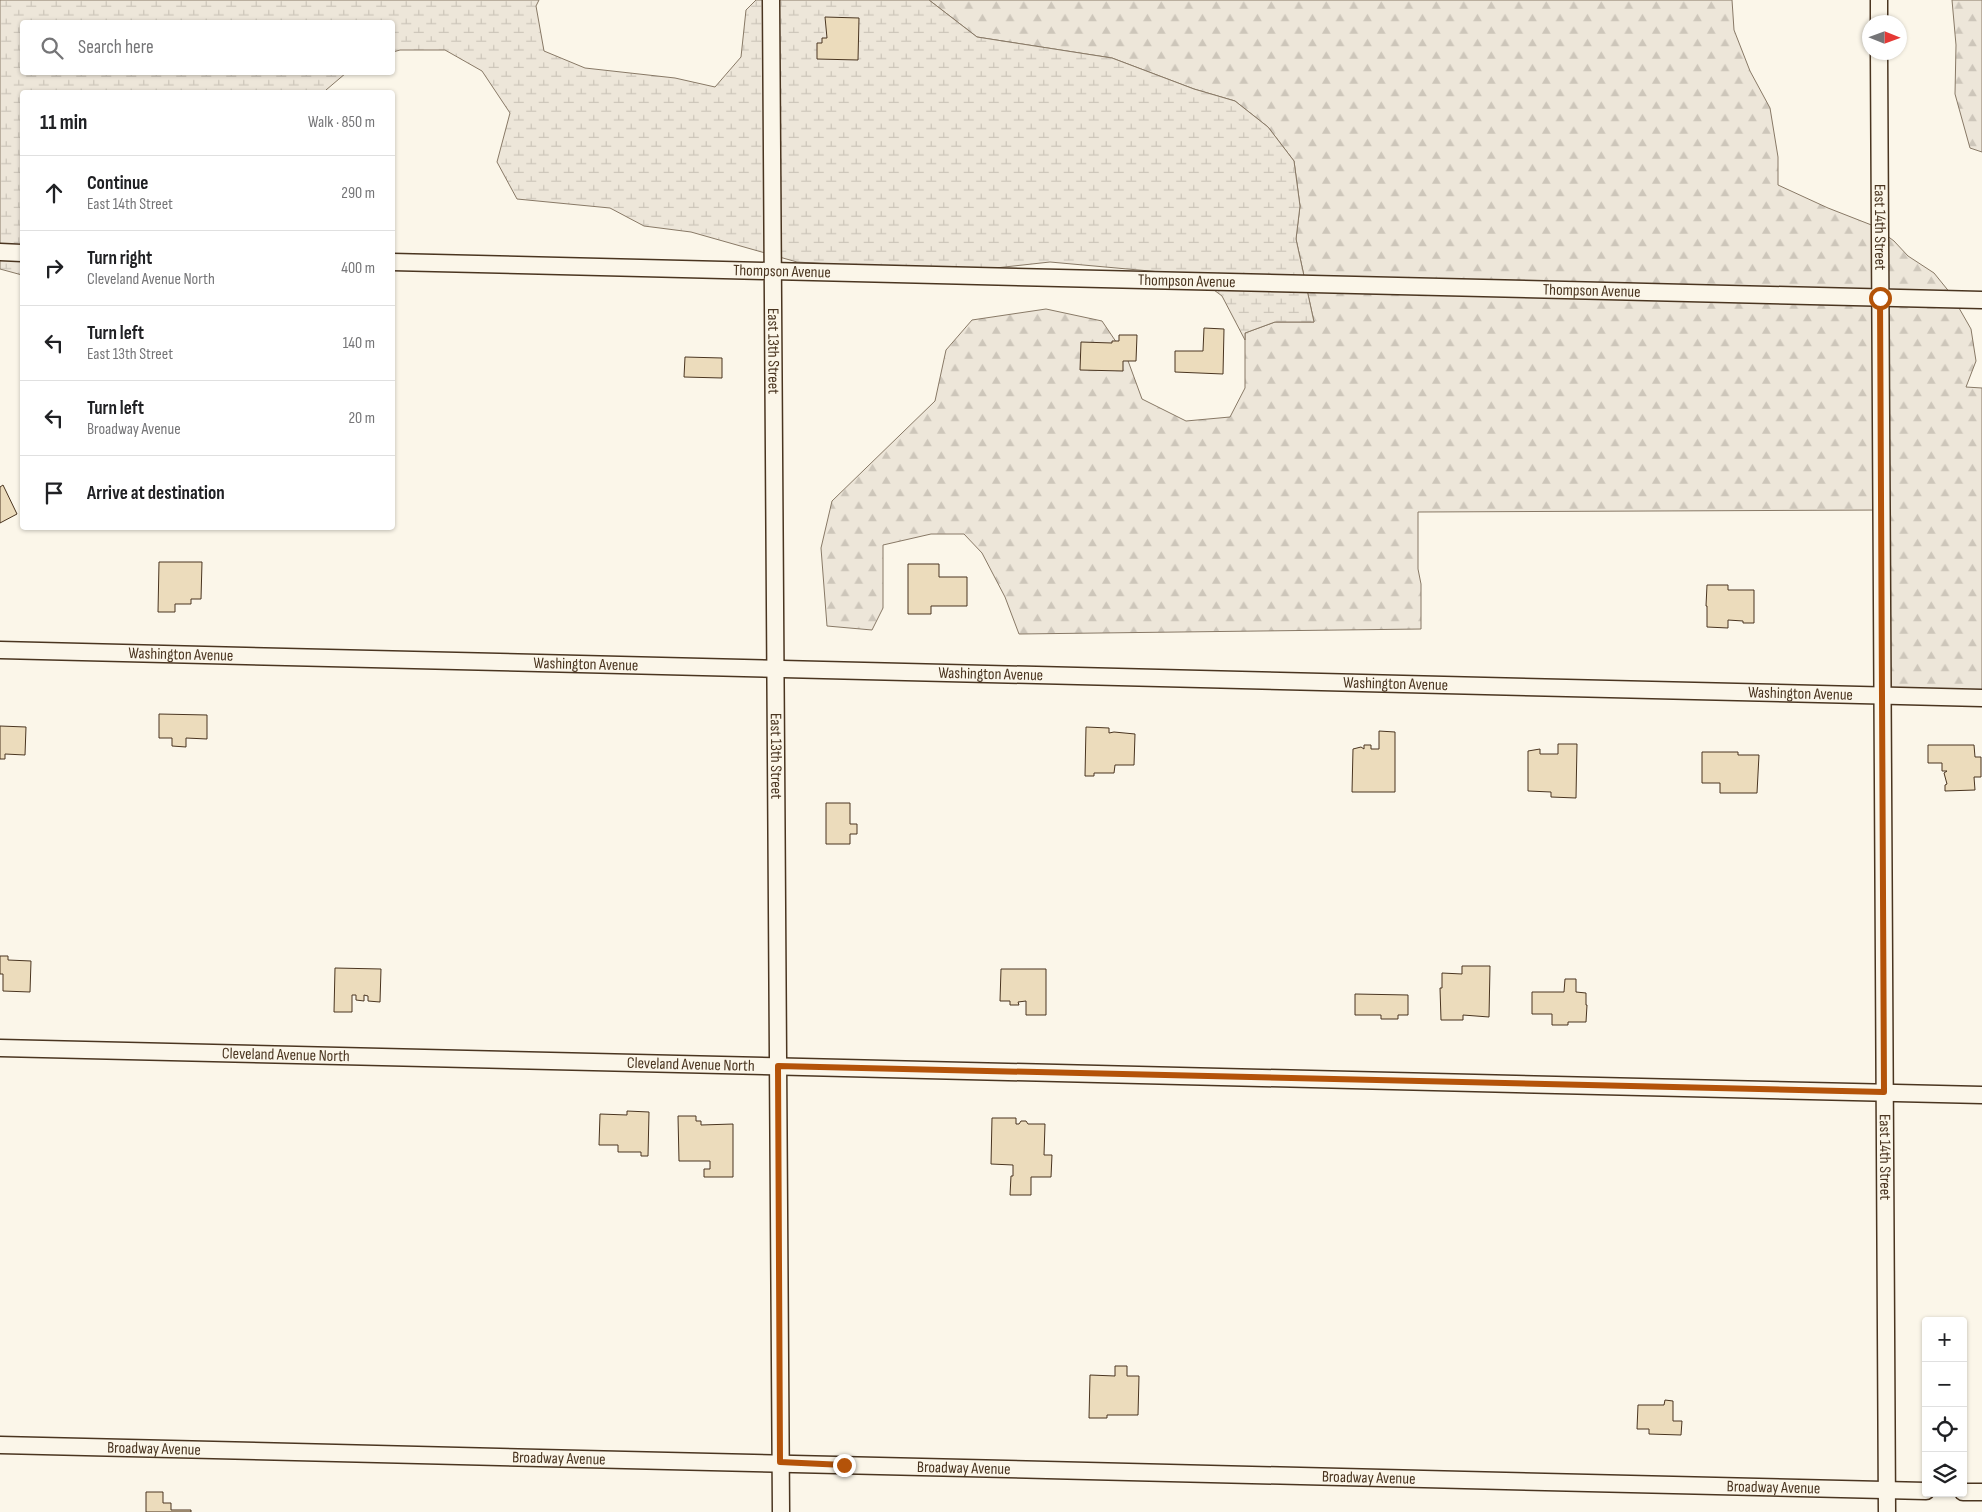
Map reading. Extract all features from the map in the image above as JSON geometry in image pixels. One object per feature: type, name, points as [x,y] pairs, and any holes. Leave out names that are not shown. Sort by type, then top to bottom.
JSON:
[{"type":"street","name":"East 13th Street","points":[[771,0],[781,1512]]},
{"type":"street","points":[[1879,0],[1879,15]]},
{"type":"street","name":"East 14th Street","points":[[1879,60],[1887,1512]]},
{"type":"street","points":[[0,252],[20,253]]},
{"type":"street","name":"Thompson Avenue","points":[[395,262],[1982,300]]},
{"type":"street","name":"Washington Avenue","points":[[0,650],[1982,698]]},
{"type":"street","name":"Cleveland Avenue North","points":[[0,1048],[1982,1095]]},
{"type":"street","name":"Broadway Avenue","points":[[0,1445],[780,1462],[1922,1491]]},
{"type":"street","points":[[1967,1492],[1982,1492]]},
{"type":"green space","points":[[0,0],[539,0],[536,6],[544,51],[585,68],[675,78],[715,87],[741,57],[746,10],[756,0],[929,0],[977,37],[1112,58],[1194,89],[1235,101],[1268,127],[1294,161],[1300,206],[1296,239],[1314,322],[1275,322],[1245,333],[1245,340],[1222,296],[1194,275],[1050,262],[959,272],[797,262],[691,232],[644,226],[610,208],[517,199],[497,162],[510,113],[482,71],[445,50],[395,51],[395,20],[20,20],[20,75],[344,75],[326,90],[20,90],[20,274],[0,269]]},
{"type":"green space","points":[[929,0],[1732,0],[1734,30],[1750,71],[1770,108],[1778,157],[1778,185],[1828,208],[1874,226],[1894,241],[1908,256],[1934,273],[1951,294],[1971,329],[1976,361],[1966,387],[1982,388],[1982,694],[1874,691],[1884,510],[1418,512],[1421,629],[1019,634],[1005,597],[982,553],[964,534],[931,534],[883,545],[883,608],[872,630],[827,626],[821,548],[832,501],[935,401],[946,350],[972,320],[1046,309],[1102,321],[1127,358],[1142,399],[1186,421],[1230,417],[1245,388],[1245,333],[1275,322],[1314,322],[1296,239],[1300,206],[1294,161],[1268,127],[1235,101],[1194,89],[1112,58],[977,37]]},
{"type":"green space","points":[[1952,0],[1982,0],[1982,152],[1970,148],[1955,94],[1956,45]]},
{"type":"building","points":[[825,17],[859,18],[858,60],[817,59],[817,43],[822,43],[822,38],[827,38]]},
{"type":"building","points":[[1204,328],[1224,329],[1223,374],[1175,372],[1175,351],[1203,351]]},
{"type":"building","points":[[1119,335],[1137,335],[1136,361],[1123,361],[1123,371],[1080,370],[1081,342],[1112,343],[1112,341],[1119,341]]},
{"type":"building","points":[[685,357],[722,358],[722,378],[684,377]]},
{"type":"building","points":[[3,485],[17,514],[0,523],[0,487]]},
{"type":"building","points":[[159,562],[202,562],[201,599],[191,599],[191,604],[175,604],[175,612],[158,612]]},
{"type":"building","points":[[908,564],[939,564],[939,577],[967,577],[967,606],[931,606],[931,614],[908,614]]},
{"type":"building","points":[[1707,585],[1728,585],[1728,590],[1754,590],[1754,623],[1728,620],[1728,628],[1707,627]]},
{"type":"building","points":[[159,714],[207,715],[207,739],[186,738],[186,747],[172,746],[172,738],[159,738]]},
{"type":"building","points":[[0,726],[26,727],[25,755],[5,754],[5,759],[0,759]]},
{"type":"building","points":[[1086,727],[1109,728],[1109,733],[1135,734],[1134,765],[1115,765],[1114,773],[1094,773],[1094,776],[1085,776]]},
{"type":"building","points":[[1379,731],[1395,732],[1395,792],[1352,792],[1353,749],[1361,747],[1364,749],[1364,745],[1371,745],[1371,749],[1379,749]]},
{"type":"building","points":[[1558,744],[1577,744],[1576,798],[1551,797],[1551,792],[1528,791],[1528,751],[1540,749],[1540,754],[1558,754]]},
{"type":"building","points":[[1928,745],[1974,745],[1975,757],[1981,757],[1981,777],[1974,777],[1975,790],[1945,791],[1945,785],[1947,784],[1944,773],[1947,771],[1942,771],[1942,763],[1928,763]]},
{"type":"building","points":[[1702,752],[1738,752],[1738,755],[1759,755],[1757,793],[1720,793],[1720,783],[1702,783]]},
{"type":"building","points":[[826,803],[850,803],[850,824],[857,824],[857,834],[850,834],[850,844],[826,844]]},
{"type":"building","points":[[0,956],[8,956],[8,960],[31,961],[30,992],[3,991],[3,974],[0,974]]},
{"type":"building","points":[[1462,966],[1490,966],[1489,1017],[1463,1015],[1463,1020],[1441,1020],[1440,988],[1442,988],[1442,973],[1462,974]]},
{"type":"building","points":[[335,968],[381,969],[380,1002],[368,1001],[368,996],[364,995],[364,1001],[356,1000],[356,995],[352,995],[352,1012],[334,1012]]},
{"type":"building","points":[[1001,969],[1046,969],[1046,1015],[1026,1015],[1026,1001],[1018,1002],[1019,1005],[1010,1005],[1010,1001],[1000,1001]]},
{"type":"building","points":[[1565,979],[1576,979],[1576,992],[1586,993],[1586,1022],[1568,1022],[1568,1025],[1552,1025],[1552,1014],[1532,1014],[1532,992],[1564,992]]},
{"type":"building","points":[[1355,994],[1408,995],[1408,1015],[1398,1015],[1398,1019],[1381,1019],[1381,1015],[1355,1015]]},
{"type":"building","points":[[627,1111],[649,1112],[648,1156],[641,1156],[641,1152],[618,1152],[618,1145],[599,1145],[600,1114],[627,1115]]},
{"type":"building","points":[[678,1116],[696,1116],[696,1121],[701,1121],[701,1125],[733,1124],[733,1177],[704,1177],[704,1169],[710,1169],[710,1161],[679,1161]]},
{"type":"building","points":[[992,1118],[1016,1118],[1016,1124],[1026,1121],[1028,1124],[1045,1124],[1044,1155],[1052,1155],[1051,1177],[1031,1177],[1031,1195],[1010,1195],[1013,1165],[991,1164]]},
{"type":"building","points":[[1115,1366],[1127,1366],[1127,1376],[1139,1376],[1138,1415],[1107,1415],[1107,1418],[1089,1418],[1090,1375],[1115,1376]]},
{"type":"building","points":[[1665,1400],[1673,1401],[1673,1421],[1682,1421],[1681,1435],[1649,1434],[1649,1429],[1637,1429],[1638,1405],[1664,1405]]},
{"type":"building","points":[[146,1492],[163,1492],[163,1503],[171,1503],[171,1510],[191,1510],[191,1512],[146,1512]]},
{"type":"route","points":[[844,1465],[780,1462],[778,1066],[1884,1092],[1880,298]]}]
